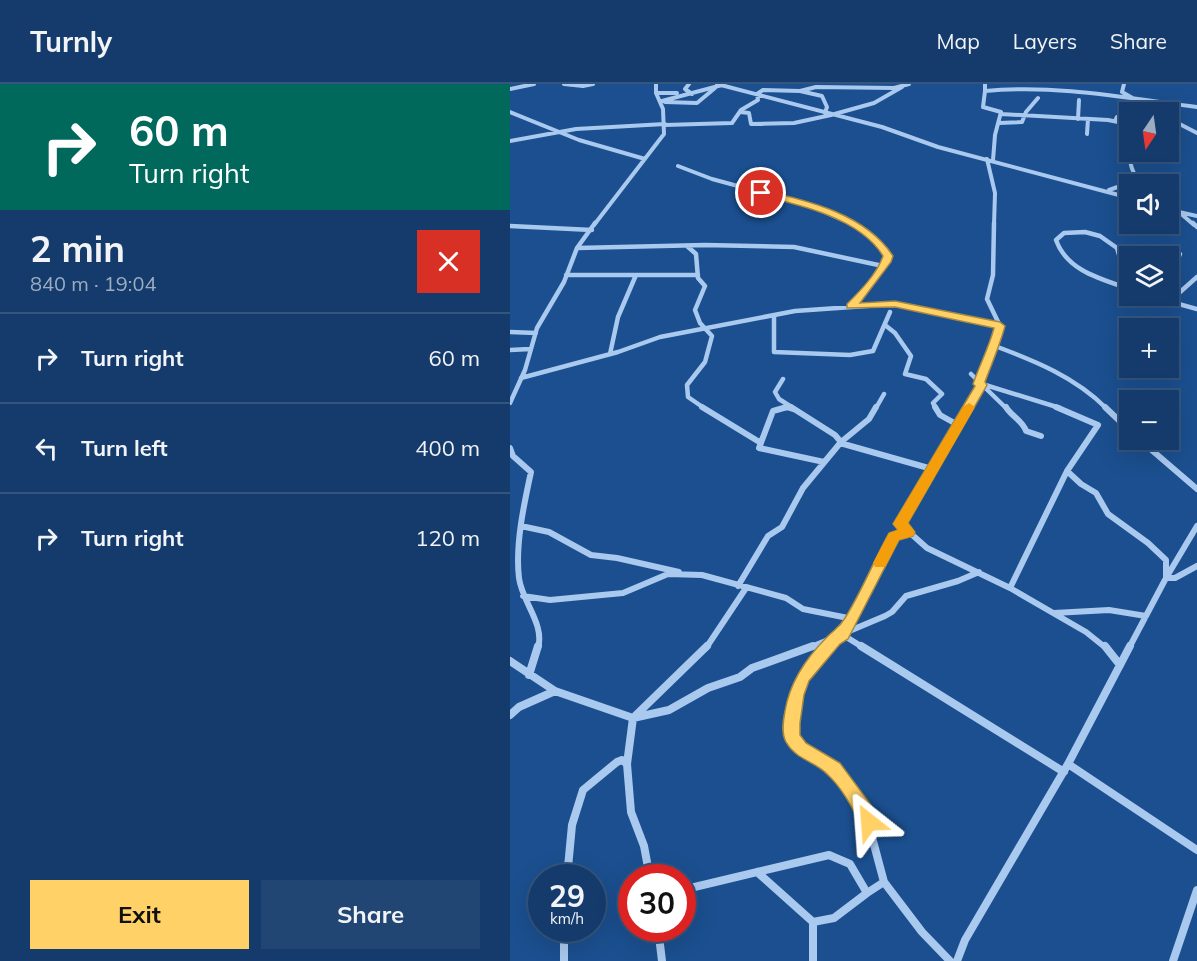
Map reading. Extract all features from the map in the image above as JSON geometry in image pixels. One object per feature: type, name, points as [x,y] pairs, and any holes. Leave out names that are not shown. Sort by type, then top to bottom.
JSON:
[{"type":"street","points":[[510,89],[534,84]]},
{"type":"street","points":[[564,84],[583,86],[594,84]]},
{"type":"street","points":[[510,402],[546,309],[564,282],[577,248],[664,134],[662,102],[656,93],[656,84]]},
{"type":"street","points":[[689,84],[686,89],[691,94]]},
{"type":"street","points":[[662,102],[718,85],[729,84]]},
{"type":"street","points":[[761,84],[763,90]]},
{"type":"street","points":[[740,112],[749,113],[751,124],[794,123],[874,103],[909,84]]},
{"type":"street","points":[[985,84],[983,107],[999,110],[1001,114],[1115,120],[1123,123],[1128,129],[1128,154],[1134,174]]},
{"type":"street","points":[[1018,87],[1023,84]]},
{"type":"street","points":[[1124,84],[1122,92],[1140,102]]},
{"type":"street","points":[[662,102],[697,103],[718,85]]},
{"type":"street","points":[[718,85],[882,127],[938,147],[1119,194]]},
{"type":"street","points":[[800,91],[816,87],[903,87]]},
{"type":"street","points":[[985,91],[1018,87],[1077,92],[1197,108]]},
{"type":"street","points":[[831,88],[830,92],[871,92]]},
{"type":"street","points":[[757,95],[763,90],[800,91],[822,96],[827,107],[825,113]]},
{"type":"street","points":[[656,93],[691,94]]},
{"type":"street","points":[[510,141],[599,127],[731,124],[749,104],[758,100],[757,95]]},
{"type":"street","points":[[999,123],[1022,123],[1024,116],[1038,98]]},
{"type":"street","points":[[1078,119],[1079,100]]},
{"type":"street","points":[[510,112],[556,132],[645,159]]},
{"type":"street","points":[[993,160],[995,135],[1001,114]]},
{"type":"street","points":[[1115,120],[1119,117]]},
{"type":"street","points":[[1087,134],[1088,119]]},
{"type":"street","points":[[1179,124],[1197,133]]},
{"type":"street","points":[[987,159],[995,193],[993,275],[987,298],[1000,326],[980,384],[900,524],[927,548],[1010,588],[1097,639],[1120,665]]},
{"type":"street","points":[[678,166],[713,179],[803,202],[868,233],[888,256],[862,295],[850,306]]},
{"type":"street","points":[[1106,190],[1119,186]]},
{"type":"street","points":[[1179,212],[1197,216]]},
{"type":"street","points":[[1179,212],[1197,227]]},
{"type":"street","points":[[510,226],[592,230]]},
{"type":"street","points":[[1119,255],[1117,248],[1100,236],[1084,232],[1064,233],[1056,240],[1058,250],[1064,259],[1119,285]]},
{"type":"street","points":[[687,246],[696,254],[698,275],[705,286],[695,310],[700,323],[712,336],[705,362],[687,385],[688,397],[730,426],[761,443]]},
{"type":"street","points":[[577,248],[794,247],[883,266]]},
{"type":"street","points":[[566,274],[698,275]]},
{"type":"street","points":[[610,354],[618,317],[636,275]]},
{"type":"street","points":[[1179,293],[1197,277]]},
{"type":"street","points":[[511,382],[610,354],[660,337],[795,311],[895,304],[1000,326]]},
{"type":"street","points":[[1179,304],[1197,309]]},
{"type":"street","points":[[774,316],[774,352],[850,355],[873,351],[890,312]]},
{"type":"street","points":[[885,325],[895,333],[911,356],[905,374],[929,378],[942,394],[933,403],[940,415],[958,425]]},
{"type":"street","points":[[510,332],[536,333]]},
{"type":"street","points":[[995,346],[1066,377],[1090,393],[1119,421]]},
{"type":"street","points":[[510,350],[530,349]]},
{"type":"street","points":[[971,374],[1004,404],[1011,416],[1024,425],[1026,431],[1041,436]]},
{"type":"street","points":[[783,379],[775,393],[773,411],[759,448],[824,462]]},
{"type":"street","points":[[980,384],[1024,398],[1039,400],[1098,425],[1067,471],[1010,588]]},
{"type":"street","points":[[775,393],[779,399],[835,435],[840,443],[932,469]]},
{"type":"street","points":[[647,864],[644,846],[631,813],[627,764],[633,718],[705,649],[742,587],[768,536],[782,527],[792,505],[824,462],[840,443],[869,419],[884,394]]},
{"type":"street","points":[[773,411],[787,407],[796,410]]},
{"type":"street","points":[[510,448],[513,456],[531,472],[521,526],[519,576],[523,596],[539,630],[539,644],[529,675]]},
{"type":"street","points":[[1152,450],[1196,487]]},
{"type":"street","points":[[1067,471],[1081,484],[1096,493],[1108,514],[1148,543],[1166,560],[1166,578]]},
{"type":"street","points":[[521,526],[549,532],[591,555],[657,566],[685,574]]},
{"type":"street","points":[[957,961],[965,940],[1066,768],[1166,578],[1197,526]]},
{"type":"street","points":[[843,635],[894,536],[908,532]]},
{"type":"street","points":[[1166,578],[1175,578],[1197,566]]},
{"type":"street","points":[[510,661],[555,691],[633,718],[669,710],[708,688],[740,678],[752,668],[834,639],[892,612],[906,596],[958,581],[979,572]]},
{"type":"street","points":[[523,596],[550,600],[623,593],[668,574],[702,575],[786,598],[803,609],[853,619]]},
{"type":"street","points":[[1053,613],[1109,610],[1146,616]]},
{"type":"street","points":[[843,635],[1066,768],[1197,850]]},
{"type":"street","points":[[834,639],[803,678],[796,695],[791,723],[792,737],[800,749],[834,769],[865,811],[884,882],[922,932],[950,961]]},
{"type":"street","points":[[510,715],[519,707],[555,691]]},
{"type":"street","points":[[568,864],[572,825],[584,790],[617,762],[622,760],[627,764]]},
{"type":"street","points":[[696,887],[829,855],[850,864],[867,893]]},
{"type":"street","points":[[757,872],[813,922],[813,961]]},
{"type":"street","points":[[813,922],[834,918],[884,882]]},
{"type":"street","points":[[1173,961],[1197,890]]},
{"type":"street","points":[[564,942],[564,961]]},
{"type":"street","points":[[660,942],[662,961]]},
{"type":"slow traffic","points":[[880,563],[894,536],[908,532],[900,524],[969,407]]},
{"type":"route","points":[[761,193],[803,202],[833,215],[868,233],[883,248],[888,256],[886,262],[862,295],[850,306],[895,304],[1000,326],[995,346],[979,384],[982,385],[900,524],[908,532],[894,536],[853,619],[843,635],[834,639],[811,666],[796,695],[791,723],[792,737],[800,749],[834,769],[865,811],[869,822]]}]
